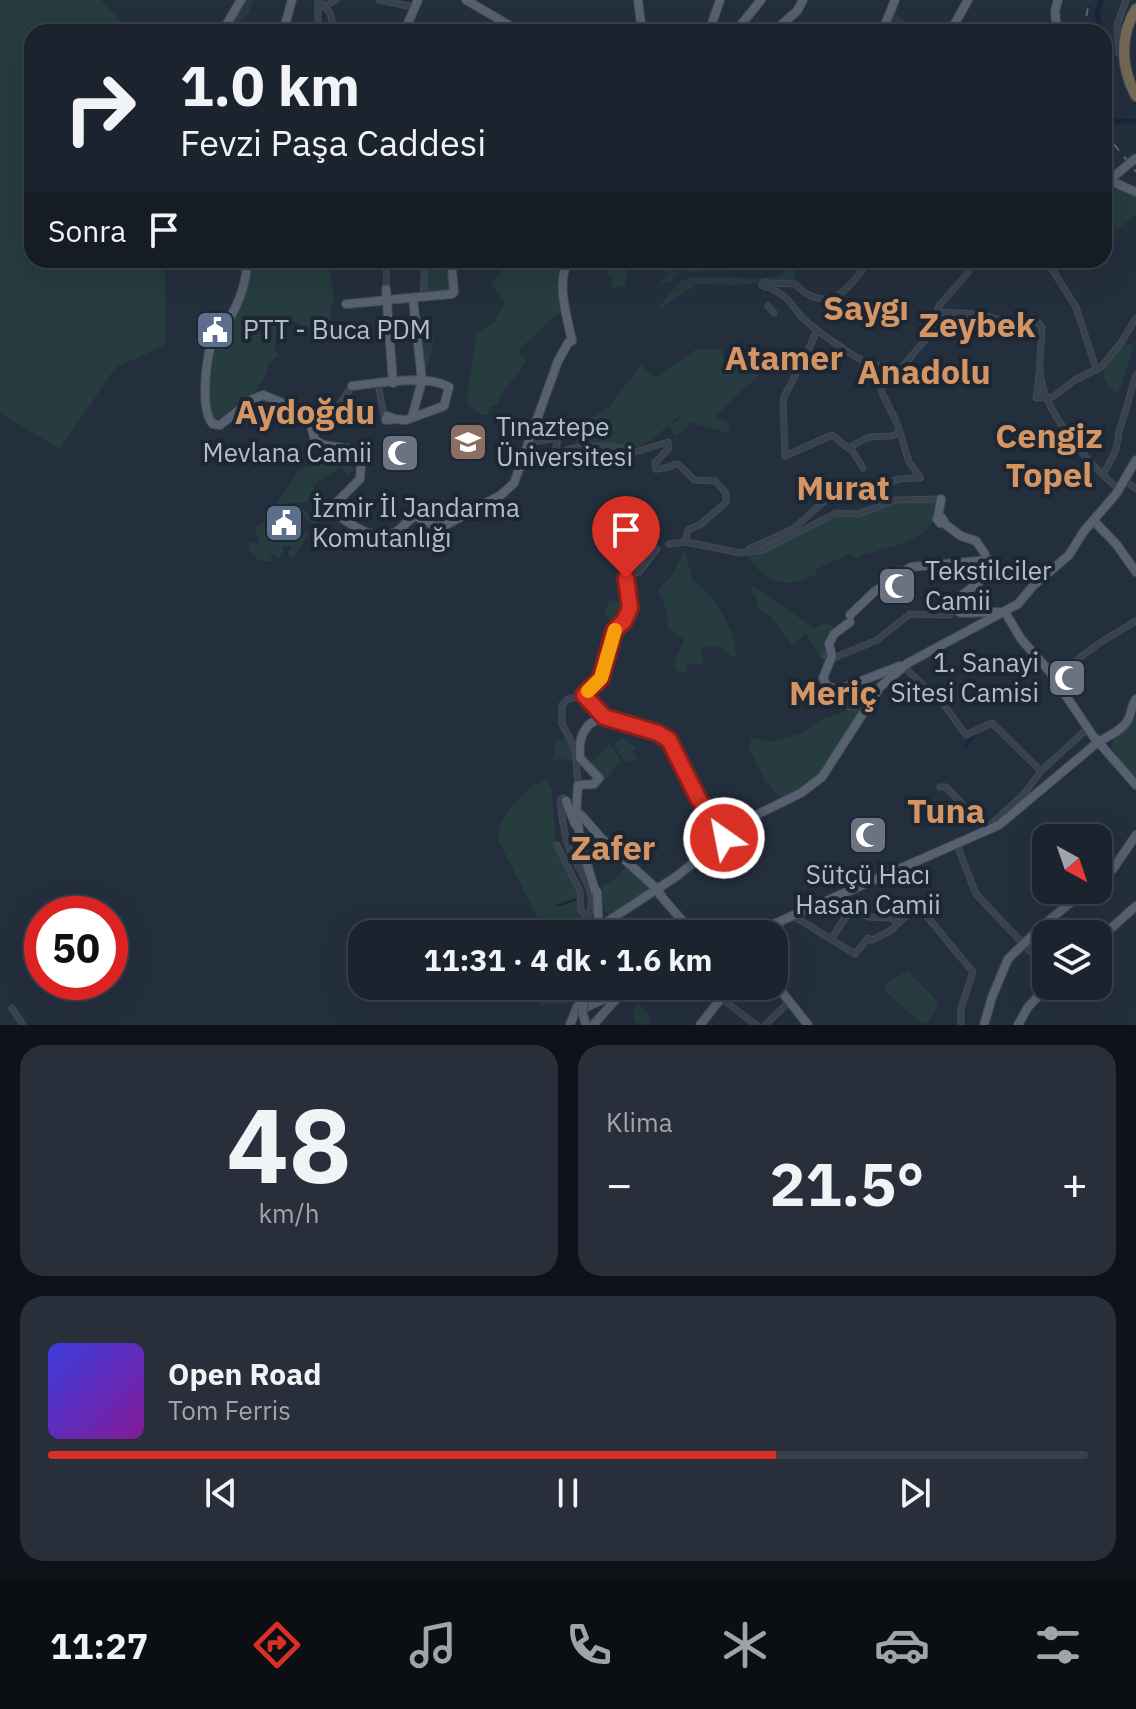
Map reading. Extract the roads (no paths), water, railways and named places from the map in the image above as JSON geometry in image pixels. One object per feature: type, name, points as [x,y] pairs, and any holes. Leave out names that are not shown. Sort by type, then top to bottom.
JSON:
[{"type":"highway","points":[[1136,9],[1126,31],[1124,49],[1126,73],[1136,98]]},
{"type":"highway","points":[[1136,18],[1130,36],[1136,89]]},
{"type":"main road","points":[[227,24],[241,0]]},
{"type":"main road","points":[[285,24],[292,0]]},
{"type":"main road","points":[[466,0],[507,24]]},
{"type":"main road","points":[[638,0],[642,24]]},
{"type":"main road","points":[[712,24],[720,0]]},
{"type":"main road","points":[[742,24],[761,0]]},
{"type":"main road","points":[[782,24],[802,0]]},
{"type":"main road","points":[[885,24],[895,0]]},
{"type":"main road","points":[[956,24],[969,0]]},
{"type":"main road","points":[[1056,24],[1058,0]]},
{"type":"main road","points":[[407,24],[416,3]]},
{"type":"main road","points":[[1112,178],[1136,159]]},
{"type":"main road","points":[[1112,180],[1136,192]]},
{"type":"main road","points":[[248,268],[240,303],[213,347],[208,414],[212,422],[219,422],[261,393],[306,412]]},
{"type":"main road","points":[[346,304],[423,298],[454,292],[450,268]]},
{"type":"main road","points":[[443,295],[452,292],[450,268]]},
{"type":"main road","points":[[306,412],[311,434],[316,441],[347,448],[358,457],[361,479],[337,501],[334,509],[352,525],[373,533],[391,534],[416,516],[435,526],[446,526],[502,497],[514,487],[570,342],[563,302],[564,268]]},
{"type":"main road","points":[[384,299],[393,383]]},
{"type":"main road","points":[[409,299],[422,381],[412,417]]},
{"type":"main road","points":[[352,386],[422,381],[448,385],[444,406],[412,417],[387,417]]},
{"type":"main road","points":[[306,412],[310,438],[315,443],[325,448],[348,451],[358,461],[358,478],[335,500],[332,507],[336,515],[351,527],[386,538],[415,518],[436,528],[444,528],[472,511]]},
{"type":"main road","points":[[829,656],[821,677],[829,690],[850,688],[907,667],[1001,616],[1073,554],[1135,464]]},
{"type":"main road","points":[[940,508],[958,533],[976,539],[988,562],[986,573],[956,600],[952,612]]},
{"type":"main road","points":[[1095,520],[1136,570]]},
{"type":"main road","points":[[907,667],[836,691],[827,686],[823,678],[830,637],[870,598],[912,569],[988,562]]},
{"type":"main road","points":[[952,612],[1001,616]]},
{"type":"main road","points":[[952,612],[1001,616],[1136,783]]},
{"type":"main road","points":[[880,687],[907,667]]},
{"type":"main road","points":[[615,920],[658,891],[758,812],[801,793],[823,779],[867,704],[894,672]]},
{"type":"main road","points":[[1052,677],[1088,729],[1136,783]]},
{"type":"main road","points":[[785,920],[1011,817],[1112,735],[1125,722],[1136,701]]},
{"type":"main road","points":[[788,920],[1007,822],[1101,742],[1115,735],[1129,721],[1136,701]]},
{"type":"main road","points":[[602,920],[594,878],[578,832],[578,785],[594,784],[599,778],[580,758],[580,740],[586,726],[604,717],[658,733],[669,740],[699,800],[719,826],[724,838]]},
{"type":"main road","points":[[1113,755],[1110,745],[1115,735]]},
{"type":"main road","points":[[578,813],[586,824],[582,828],[602,920]]},
{"type":"main road","points":[[578,813],[658,891],[682,920]]},
{"type":"main road","points":[[1112,870],[1136,835]]},
{"type":"main road","points":[[594,878],[601,920]]},
{"type":"main road","points":[[984,1025],[985,1015],[1008,959],[1069,904]]},
{"type":"main road","points":[[1112,927],[1136,906]]},
{"type":"main road","points":[[570,1025],[611,1000]]},
{"type":"main road","points":[[585,1015],[612,1000]]},
{"type":"main road","points":[[700,1025],[720,1000]]},
{"type":"main road","points":[[788,1000],[805,1021]]},
{"type":"main road","points":[[1018,1025],[1035,1000]]},
{"type":"main road","points":[[789,1002],[805,1021]]},
{"type":"street","points":[[318,0],[330,13],[333,24]]},
{"type":"street","points":[[318,0],[318,24]]},
{"type":"street","points":[[318,18],[324,6],[336,0]]},
{"type":"street","points":[[379,0],[416,3]]},
{"type":"street","points":[[1126,0],[1117,25],[1117,36],[1121,65],[1136,98]]},
{"type":"street","points":[[384,299],[386,268]]},
{"type":"street","points":[[423,298],[425,268]]},
{"type":"street","points":[[864,268],[854,283],[838,295],[815,299],[795,284],[765,284],[787,296],[799,314],[817,330],[858,358],[877,366],[886,365],[894,377],[930,334],[936,312],[970,268]]},
{"type":"street","points":[[1051,268],[1076,307],[1096,369]]},
{"type":"street","points":[[768,306],[774,313]]},
{"type":"street","points":[[936,312],[979,314],[1009,322],[1033,318],[1042,327],[1036,398],[1048,399],[1096,369],[1121,343],[1136,318]]},
{"type":"street","points":[[817,330],[783,399],[785,456],[832,435],[850,447],[863,468]]},
{"type":"street","points":[[742,552],[793,529],[828,498],[865,494],[898,479],[920,478],[909,462],[882,393],[881,374],[877,366]]},
{"type":"street","points":[[1040,370],[1048,399],[1073,444],[1099,468],[1106,470],[1121,487]]},
{"type":"street","points":[[1106,470],[1116,450],[1136,375]]},
{"type":"street","points":[[378,384],[387,417]]},
{"type":"street","points":[[306,412],[314,414],[325,425],[352,386]]},
{"type":"street","points":[[850,447],[869,437],[900,433]]},
{"type":"street","points":[[531,442],[556,439],[551,457],[554,460],[573,449],[608,446],[636,453],[667,444],[668,447],[654,460],[656,469],[680,464],[694,480],[715,481],[726,493],[724,503],[700,525],[688,530],[685,542]]},
{"type":"street","points":[[1073,444],[1121,487],[1136,487]]},
{"type":"street","points":[[669,544],[685,542],[742,552],[764,550],[836,513],[858,514],[896,500],[940,508]]},
{"type":"street","points":[[578,785],[575,748],[562,724],[562,705],[568,699],[584,695],[601,678],[614,631],[624,621],[630,608],[626,576],[639,572],[657,549]]},
{"type":"street","points":[[829,656],[867,644],[909,612],[952,612]]},
{"type":"street","points":[[1052,677],[1136,621]]},
{"type":"street","points":[[907,667],[944,705],[967,735],[992,723],[1041,771]]},
{"type":"street","points":[[829,690],[850,707],[867,704]]},
{"type":"street","points":[[584,695],[604,717]]},
{"type":"street","points":[[986,830],[1023,795],[1041,771],[1088,729]]},
{"type":"street","points":[[940,787],[946,787],[968,810]]},
{"type":"street","points":[[557,845],[580,891],[581,910],[587,918],[591,905],[590,889],[568,846],[560,799],[578,813]]},
{"type":"street","points":[[957,845],[976,894],[1032,954]]},
{"type":"street","points":[[832,938],[852,907],[868,917],[892,918],[898,922]]},
{"type":"street","points":[[795,917],[855,954],[868,938],[872,940],[886,933],[914,909],[925,914],[973,972],[961,1008],[961,1025]]},
{"type":"street","points":[[722,1000],[756,1025]]},
{"type":"street","points":[[765,1025],[789,1002]]},
{"type":"street","points":[[12,1008],[23,1025]]},
{"type":"waterway","points":[[1100,24],[1097,14],[1101,0]]},
{"type":"waterway","points":[[1112,121],[1136,121]]},
{"type":"waterway","points":[[965,746],[976,733]]},
{"type":"waterway","points":[[557,906],[579,898]]},
{"type":"railway","points":[[1085,24],[1089,0]]},
{"type":"railway","points":[[1112,142],[1136,172]]},
{"type":"place","name":"PTT - Buca PDM","points":[[215,330]]},
{"type":"place","name":"Tınaztepe Üniversitesi","points":[[468,442]]},
{"type":"place","name":"Mevlana Camii","points":[[400,453]]},
{"type":"place","name":"İzmir İl Jandarma Komutanlığı","points":[[284,523]]},
{"type":"place","name":"Tekstilciler Camii","points":[[897,586]]},
{"type":"place","name":"1. Sanayi Sitesi Camisi","points":[[1067,678]]},
{"type":"place","name":"Sütçü Hacı Hasan Camii","points":[[868,835]]},
{"type":"district","name":"Saygı","points":[[866,308]]},
{"type":"district","name":"Zeybek","points":[[977,325]]},
{"type":"district","name":"Atamer","points":[[784,358]]},
{"type":"district","name":"Anadolu","points":[[924,372]]},
{"type":"district","name":"Aydoğdu","points":[[305,412]]},
{"type":"district","name":"Cengiz Topel","points":[[1049,456]]},
{"type":"district","name":"Murat","points":[[843,488]]},
{"type":"district","name":"Meriç","points":[[833,693]]},
{"type":"district","name":"Tuna","points":[[946,811]]},
{"type":"district","name":"Zafer","points":[[613,848]]}]
